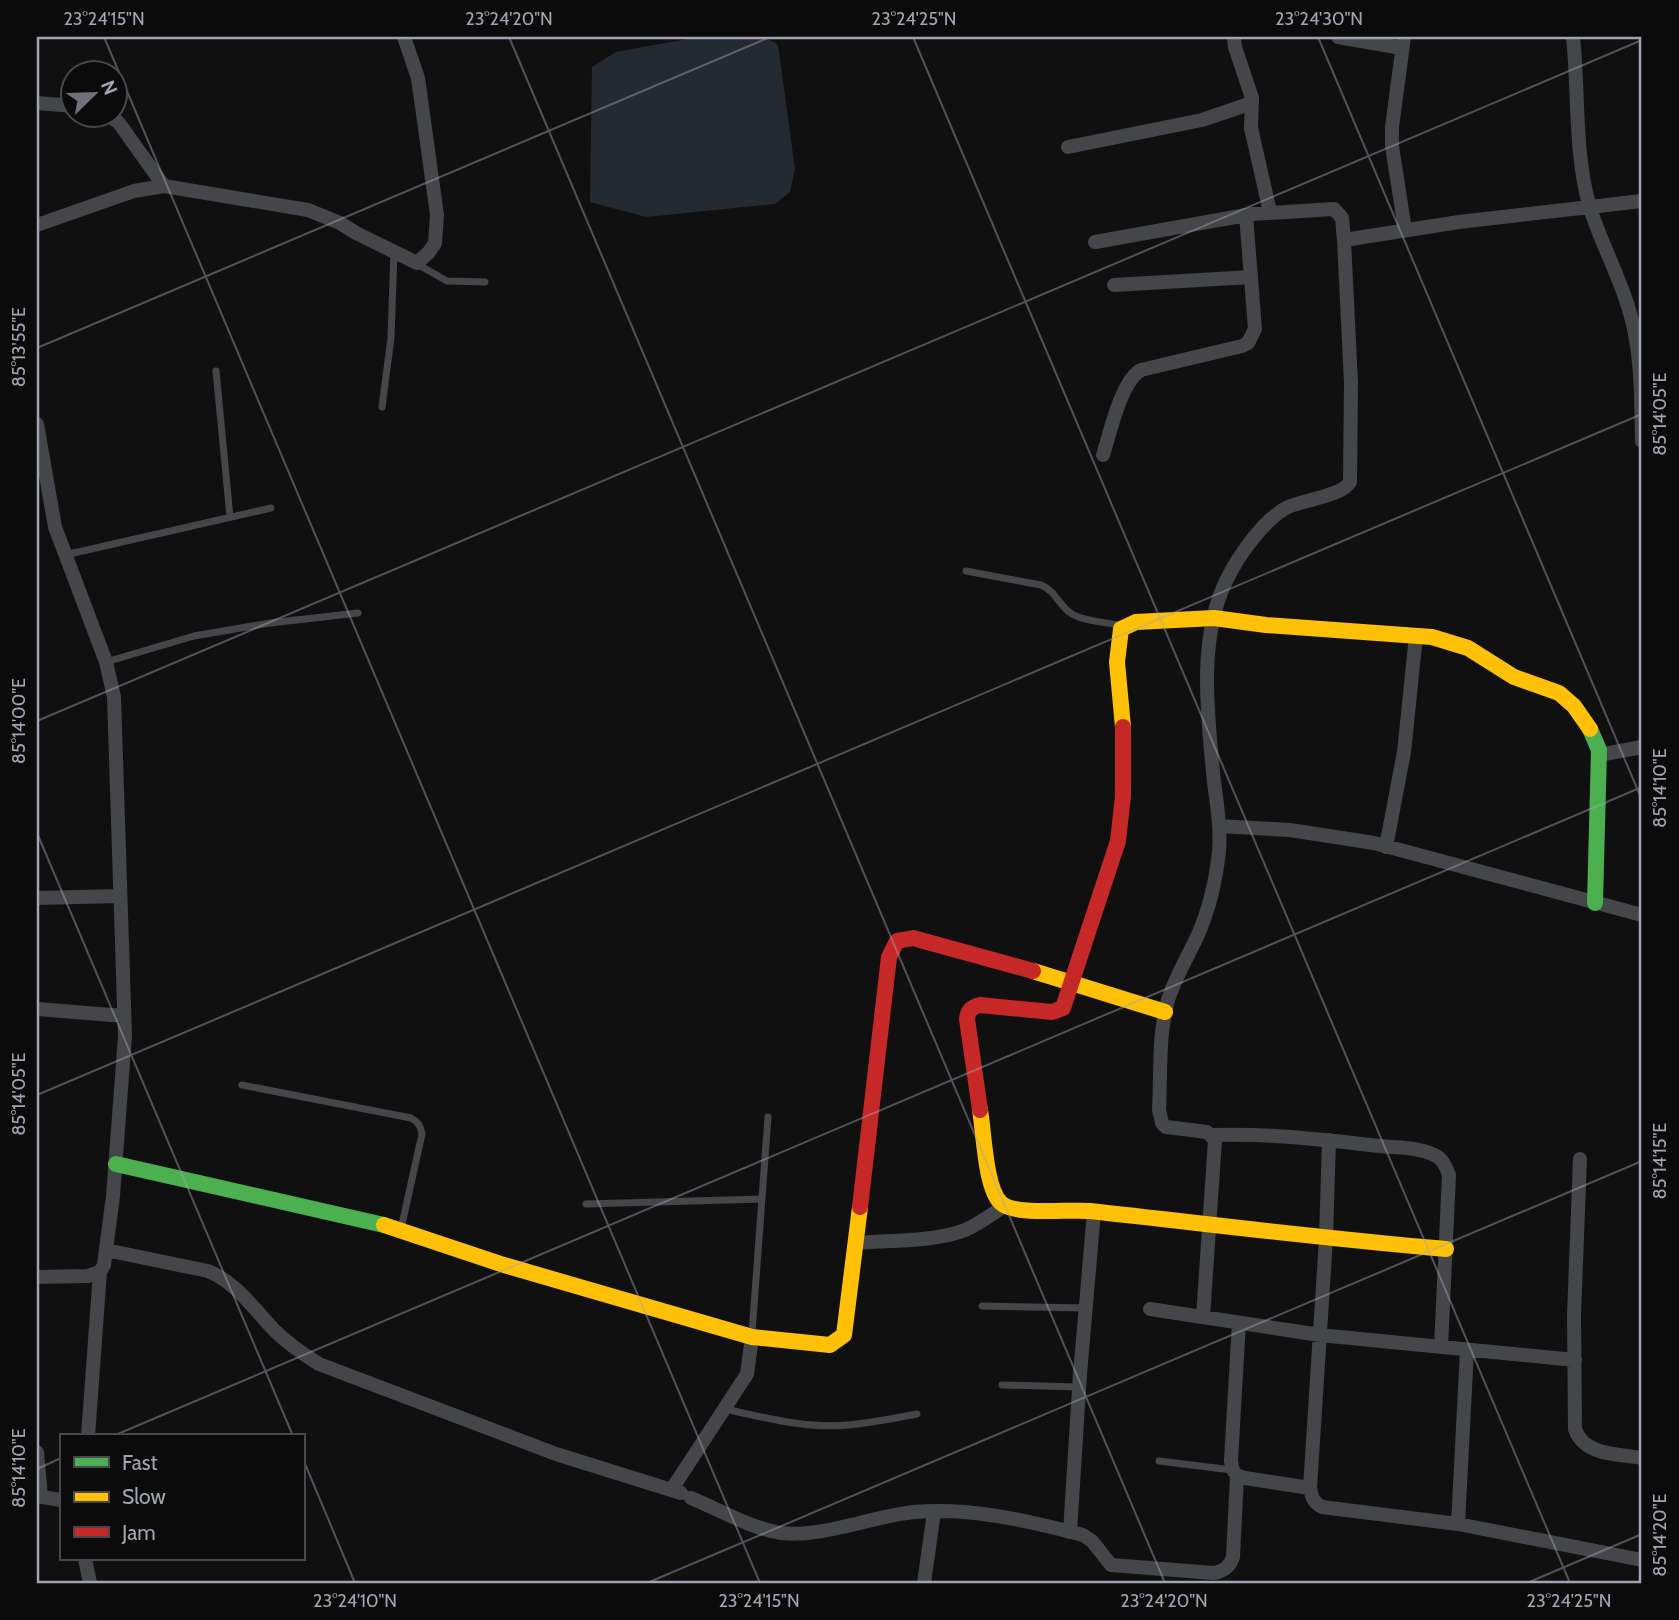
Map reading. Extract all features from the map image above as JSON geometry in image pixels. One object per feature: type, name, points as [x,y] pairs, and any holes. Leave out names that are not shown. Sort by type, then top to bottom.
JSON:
[{"type":"street","points":[[37,225],[134,191],[164,186],[308,210],[340,223],[417,263],[435,243],[437,215],[418,78],[404,37]]},
{"type":"street","points":[[1234,37],[1252,103],[1251,128],[1270,212]]},
{"type":"street","points":[[1338,37],[1403,42],[1391,127],[1405,230]]},
{"type":"street","points":[[1573,37],[1580,139],[1590,208],[1631,316],[1640,381],[1642,441]]},
{"type":"street","points":[[37,103],[60,105]]},
{"type":"street","points":[[1068,147],[1202,120],[1252,103]]},
{"type":"street","points":[[124,130],[164,186]]},
{"type":"street","points":[[1344,240],[1459,222],[1642,201]]},
{"type":"street","points":[[1095,242],[1270,212],[1334,209],[1342,218],[1352,383],[1350,482],[1348,486],[1336,491],[1290,506],[1264,525],[1227,578],[1214,618],[1210,634],[1208,675],[1210,740],[1219,826],[1215,885],[1207,912],[1175,980],[1165,1013],[1159,1110],[1162,1123],[1166,1127],[1212,1135],[1246,1134],[1329,1140],[1409,1149],[1440,1158],[1449,1175],[1441,1347]]},
{"type":"street","points":[[1103,455],[1124,393],[1135,373],[1141,369],[1248,343],[1255,329],[1246,215]]},
{"type":"street","points":[[1114,285],[1251,277]]},
{"type":"street","points":[[37,424],[49,499],[65,555],[107,662],[114,697],[116,729],[125,1037],[116,1164],[104,1265],[100,1272],[88,1434]]},
{"type":"street","points":[[1446,1249],[1326,1239],[1094,1212],[1011,1209],[1003,1207],[997,1200],[991,1183],[967,1012],[971,1007],[980,1005],[1058,1012],[1066,1002],[1122,822],[1123,723],[1119,633],[1125,626],[1136,622],[1214,618],[1452,641],[1470,649],[1514,677],[1552,689],[1567,697],[1592,733],[1599,755],[1595,902]]},
{"type":"street","points":[[1386,847],[1404,752],[1416,636]]},
{"type":"street","points":[[1599,755],[1642,747]]},
{"type":"street","points":[[1219,826],[1290,830],[1374,843],[1642,915]]},
{"type":"street","points":[[37,898],[120,896]]},
{"type":"street","points":[[116,1164],[368,1220],[504,1265],[752,1337],[831,1345],[844,1335],[846,1324],[889,957],[897,941],[913,938],[980,955],[1165,1013]]},
{"type":"street","points":[[37,1009],[124,1016]]},
{"type":"street","points":[[1203,1317],[1216,1147],[1212,1135]]},
{"type":"street","points":[[1329,1140],[1326,1239],[1310,1488],[1312,1498],[1322,1507],[1458,1524],[1642,1560]]},
{"type":"street","points":[[1580,1159],[1574,1360],[1575,1429],[1578,1438],[1594,1450],[1642,1458]]},
{"type":"street","points":[[856,1242],[945,1236],[964,1231],[984,1221],[1003,1207]]},
{"type":"street","points":[[1070,1532],[1094,1212]]},
{"type":"street","points":[[106,1250],[208,1271],[219,1276],[234,1285],[286,1341],[319,1364],[556,1454],[681,1493],[756,1526],[783,1533],[809,1532],[913,1512],[983,1514],[1083,1535],[1092,1541],[1111,1565],[1214,1573],[1231,1563],[1233,1557],[1235,1473],[1231,1460],[1239,1323]]},
{"type":"street","points":[[37,1277],[88,1276],[100,1272]]},
{"type":"street","points":[[1150,1309],[1320,1335],[1574,1360]]},
{"type":"street","points":[[681,1493],[725,1409],[747,1374],[752,1337]]},
{"type":"street","points":[[1458,1524],[1467,1350]]},
{"type":"street","points":[[37,1452],[39,1497],[60,1500]]},
{"type":"street","points":[[1235,1473],[1310,1488]]},
{"type":"street","points":[[924,1583],[934,1512]]},
{"type":"street","points":[[85,1560],[90,1583]]},
{"type":"lane","points":[[382,407],[391,338],[394,252]]},
{"type":"lane","points":[[417,263],[447,281],[485,282]]},
{"type":"lane","points":[[216,371],[230,517]]},
{"type":"lane","points":[[65,555],[271,508]]},
{"type":"lane","points":[[966,571],[1041,585],[1051,590],[1067,610],[1075,615],[1125,626]]},
{"type":"lane","points":[[107,662],[194,636],[270,623],[358,613]]},
{"type":"lane","points":[[242,1085],[416,1121],[421,1127],[422,1135],[401,1230]]},
{"type":"lane","points":[[752,1337],[768,1117]]},
{"type":"lane","points":[[586,1203],[762,1199]]},
{"type":"lane","points":[[982,1306],[1086,1308]]},
{"type":"lane","points":[[1002,1385],[1079,1387]]},
{"type":"lane","points":[[725,1409],[801,1425],[828,1426],[917,1414]]},
{"type":"lane","points":[[1159,1461],[1235,1473]]},
{"type":"shaded area","points":[[698,37],[765,37],[778,45],[795,169],[790,192],[775,204],[646,217],[590,202],[592,67],[616,52]]},
{"type":"traffic: fast","points":[[1590,729],[1599,750],[1595,903]]},
{"type":"traffic: fast","points":[[116,1164],[384,1225]]},
{"type":"traffic: slow","points":[[1123,727],[1117,662],[1121,629],[1136,622],[1214,618],[1266,625],[1432,637],[1468,648],[1514,677],[1559,693],[1574,706],[1590,729]]},
{"type":"traffic: slow","points":[[1033,971],[1165,1012]]},
{"type":"traffic: slow","points":[[980,1110],[992,1185],[1001,1203],[1008,1207],[1030,1211],[1090,1211],[1446,1249]]},
{"type":"traffic: slow","points":[[384,1225],[504,1265],[752,1337],[830,1345],[844,1335],[860,1207]]},
{"type":"traffic: jam","points":[[980,1110],[968,1013],[980,1005],[1052,1012],[1063,1008],[1118,841],[1123,796],[1123,727]]},
{"type":"traffic: jam","points":[[860,1207],[889,957],[897,941],[913,938],[1033,971]]}]
